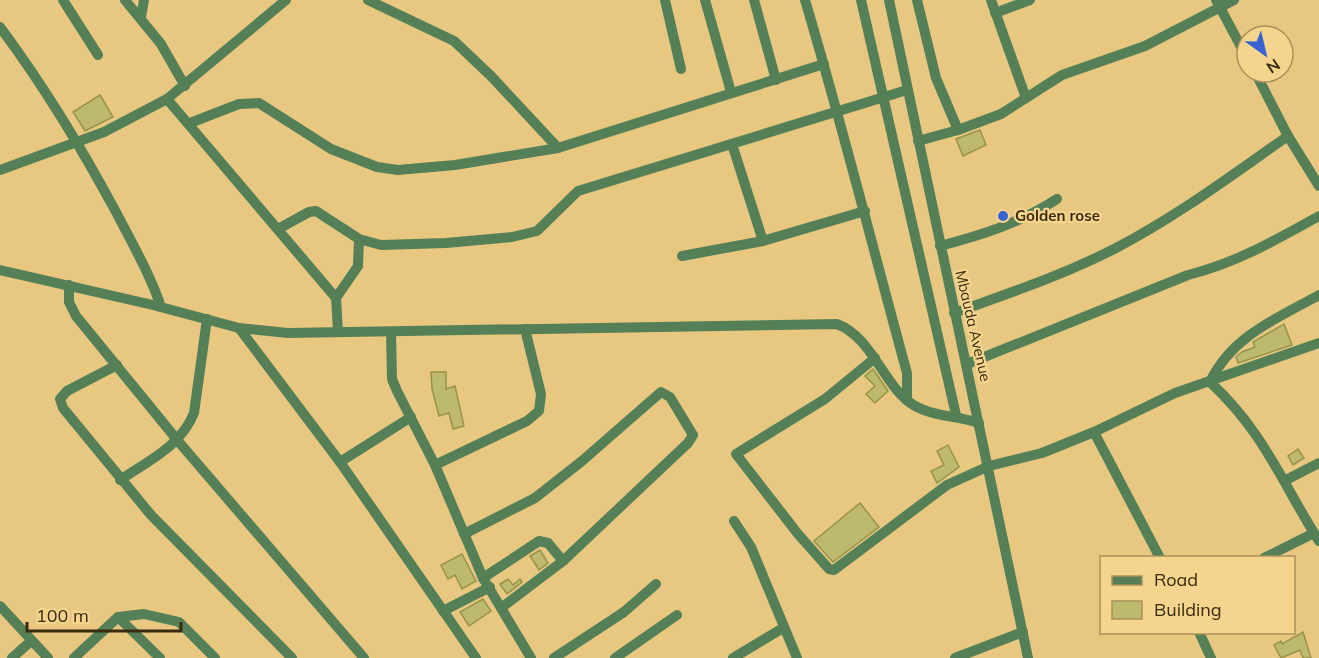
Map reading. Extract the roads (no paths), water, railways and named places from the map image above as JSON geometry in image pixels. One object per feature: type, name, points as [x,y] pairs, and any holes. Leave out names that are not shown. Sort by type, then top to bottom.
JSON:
[{"type":"street","points":[[63,0],[98,55]]},
{"type":"street","points":[[125,0],[161,44],[185,86]]},
{"type":"street","points":[[141,17],[144,0]]},
{"type":"street","points":[[0,170],[124,123],[167,99],[286,0]]},
{"type":"street","points":[[368,0],[454,41],[491,76],[558,148]]},
{"type":"street","points":[[665,0],[681,69]]},
{"type":"street","points":[[705,0],[731,92]]},
{"type":"street","points":[[754,0],[776,80]]},
{"type":"street","points":[[806,0],[839,111],[849,158],[907,373],[907,400]]},
{"type":"street","points":[[861,0],[956,416]]},
{"type":"street","name":"Mbauda Avenue","points":[[889,0],[1028,658]]},
{"type":"street","points":[[917,0],[936,78],[958,130]]},
{"type":"street","points":[[991,0],[1026,98]]},
{"type":"street","points":[[995,13],[1030,0]]},
{"type":"street","points":[[918,141],[958,130],[1001,114],[1062,75],[1128,54],[1218,4],[1234,0]]},
{"type":"street","points":[[1218,4],[1235,36]]},
{"type":"street","points":[[0,27],[55,104],[78,142],[135,248],[161,307]]},
{"type":"street","points":[[190,123],[239,104],[259,103],[351,159],[377,167],[398,170],[455,165],[558,148],[824,64]]},
{"type":"street","points":[[1261,84],[1288,136],[1319,186]]},
{"type":"street","points":[[278,229],[309,212],[316,211],[359,239],[381,245],[512,237],[537,231],[578,192],[907,90]]},
{"type":"street","points":[[167,99],[190,123],[336,298],[338,332]]},
{"type":"street","points":[[954,313],[1023,288],[1118,247],[1207,192],[1288,136]]},
{"type":"street","points":[[732,144],[763,241]]},
{"type":"street","points":[[940,246],[992,232],[1033,215],[1057,199]]},
{"type":"street","points":[[682,256],[763,241],[865,211]]},
{"type":"street","points":[[967,364],[1188,275],[1250,255],[1319,216]]},
{"type":"street","points":[[336,298],[358,266],[359,239]]},
{"type":"street","points":[[0,270],[161,307],[238,328],[288,333],[825,323],[846,328],[875,358],[907,400],[926,411],[979,423]]},
{"type":"street","points":[[69,285],[69,302],[76,316],[177,441],[364,658]]},
{"type":"street","points":[[1210,382],[1218,364],[1234,346],[1319,295]]},
{"type":"street","points":[[120,480],[177,441],[194,413],[207,320]]},
{"type":"street","points":[[238,328],[340,462],[443,611],[469,656]]},
{"type":"street","points":[[435,465],[527,421],[539,411],[541,394],[525,329]]},
{"type":"street","points":[[391,332],[392,379],[435,465],[486,582],[531,658]]},
{"type":"street","points":[[875,358],[825,399],[736,453],[754,479],[829,569],[839,567],[937,491],[989,466],[1042,453],[1094,432],[1147,404],[1319,344]]},
{"type":"street","points":[[117,365],[67,391],[62,395],[60,403],[120,480],[151,515],[292,658]]},
{"type":"street","points":[[1210,382],[1236,406],[1286,480],[1316,537],[1269,556]]},
{"type":"street","points":[[464,534],[535,498],[582,461],[661,392],[666,394],[693,438],[563,561],[501,608]]},
{"type":"street","points":[[340,462],[411,417]]},
{"type":"street","points":[[1094,432],[1160,556]]},
{"type":"street","points":[[1286,480],[1319,463]]},
{"type":"street","points":[[734,521],[751,547],[797,658]]},
{"type":"street","points":[[443,611],[486,582],[539,541],[548,543],[563,561]]},
{"type":"street","points":[[554,658],[624,612],[656,584]]},
{"type":"street","points":[[0,606],[48,658]]},
{"type":"street","points":[[74,658],[118,617],[144,614],[173,619],[215,658]]},
{"type":"street","points":[[615,658],[677,615]]},
{"type":"street","points":[[118,617],[160,658]]},
{"type":"street","points":[[733,658],[783,628]]},
{"type":"street","points":[[955,658],[1023,633]]},
{"type":"street","points":[[1199,634],[1211,658]]},
{"type":"street","points":[[12,658],[31,641]]},
{"type":"place","name":"Golden rose","points":[[1003,216]]}]
